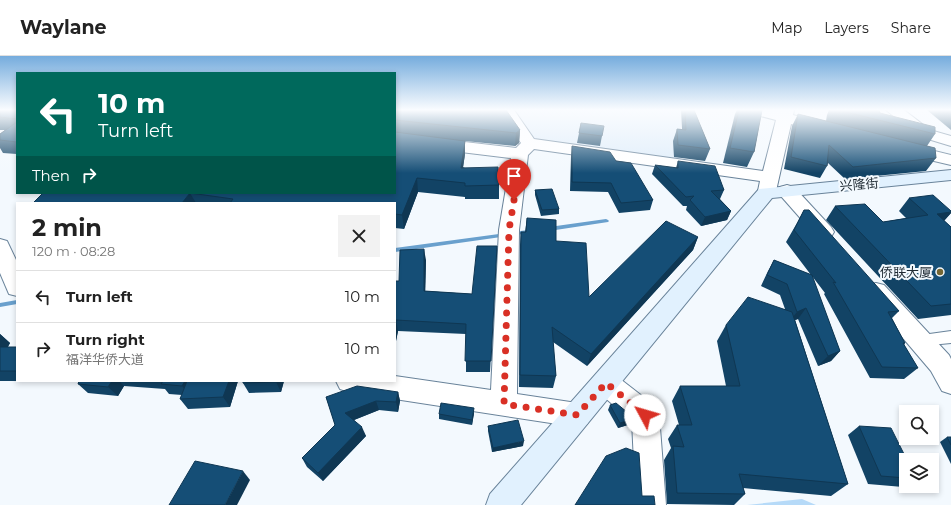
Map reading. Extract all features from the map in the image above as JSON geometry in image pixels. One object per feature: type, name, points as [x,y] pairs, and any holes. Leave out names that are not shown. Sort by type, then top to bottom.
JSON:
[{"type":"street","points":[[504,404],[509,235],[524,149],[516,131]]},
{"type":"street","points":[[501,505],[774,187],[782,131]]},
{"type":"street","points":[[921,131],[951,141]]},
{"type":"street","points":[[396,139],[524,149],[774,187],[838,248]]},
{"type":"street","points":[[890,145],[951,160]]},
{"type":"street","name":"兴隆街","points":[[774,187],[951,175]]},
{"type":"street","points":[[0,246],[16,286]]},
{"type":"street","points":[[864,277],[940,363],[951,382]]},
{"type":"street","points":[[356,382],[577,415]]},
{"type":"street","points":[[606,383],[645,415],[651,505]]},
{"type":"lane","points":[[920,340],[951,337]]},
{"type":"shaded area","points":[[521,131],[681,131],[682,169],[529,143]]},
{"type":"shaded area","points":[[802,499],[816,505],[747,505]]},
{"type":"building","points":[[4,131],[16,131],[16,142],[0,140],[0,134]]},
{"type":"building","points":[[497,131],[519,131],[516,133]]},
{"type":"building","points":[[579,131],[603,131],[602,136],[579,133]]},
{"type":"building","points":[[677,131],[703,131],[710,149],[678,145]]},
{"type":"building","points":[[734,131],[758,131],[754,152],[730,148]]},
{"type":"building","points":[[795,131],[866,131],[935,148],[936,158],[853,167],[829,145],[827,166],[791,157]]},
{"type":"building","points":[[923,131],[935,131],[935,134]]},
{"type":"building","points":[[396,132],[465,141],[461,168],[498,167],[499,185],[465,186],[465,183],[417,178],[402,215],[396,214],[396,202],[231,202],[233,199],[197,194],[396,194]]},
{"type":"building","points":[[572,146],[610,152],[616,161],[631,163],[653,200],[621,203],[611,183],[572,182]]},
{"type":"building","points":[[678,161],[715,166],[724,190],[711,191],[731,211],[705,217],[690,200],[694,196],[686,197],[655,165],[678,168]]},
{"type":"building","points":[[552,189],[559,209],[542,210],[535,190]]},
{"type":"building","points":[[42,194],[189,194],[183,202],[34,202]]},
{"type":"building","points":[[933,195],[951,211],[937,214],[951,227],[951,304],[931,306],[835,206],[865,204],[883,222],[928,215],[909,198]]},
{"type":"building","points":[[804,210],[809,210],[899,311],[888,312],[905,343],[903,343],[918,368],[882,367],[833,282],[836,283],[794,230]]},
{"type":"building","points":[[527,218],[556,220],[556,241],[586,243],[589,297],[666,221],[698,237],[591,354],[552,327],[556,376],[520,375],[521,232],[526,232]]},
{"type":"building","points":[[477,246],[497,246],[491,361],[465,361],[466,324],[396,320],[396,281],[399,281],[400,250],[424,249],[424,291],[472,294]]},
{"type":"building","points":[[774,260],[812,275],[840,351],[828,356],[806,308],[797,312],[787,284],[767,275]]},
{"type":"building","points":[[748,297],[792,312],[848,484],[739,474],[745,494],[677,493],[673,446],[684,447],[677,425],[692,425],[680,386],[740,386],[726,325]]},
{"type":"building","points":[[0,347],[16,347],[16,371],[0,371]]},
{"type":"building","points":[[79,382],[111,382],[108,387],[78,384]]},
{"type":"building","points":[[162,382],[184,382],[182,386],[161,384]]},
{"type":"building","points":[[187,382],[229,382],[223,397],[180,399]]},
{"type":"building","points":[[243,382],[276,382],[243,383]]},
{"type":"building","points":[[357,386],[398,392],[396,402],[376,401],[345,413],[362,427],[318,473],[302,458],[335,425],[326,397]]},
{"type":"building","points":[[441,403],[474,408],[472,420],[439,414]]},
{"type":"building","points":[[616,403],[633,417],[633,419],[620,423],[610,405]]},
{"type":"building","points":[[518,420],[524,441],[493,448],[488,426]]},
{"type":"building","points":[[859,426],[891,428],[904,453],[899,453],[899,477],[881,476]]},
{"type":"building","points":[[947,437],[951,437],[951,445]]},
{"type":"building","points":[[626,448],[639,453],[642,496],[654,496],[655,505],[575,505],[606,456]]},
{"type":"building","points":[[195,461],[243,471],[225,505],[169,505]]},
{"type":"waterway","points":[[549,229],[606,221]]},
{"type":"waterway","points":[[396,250],[528,232]]},
{"type":"waterway","points":[[0,305],[16,302]]},
{"type":"place","name":"侨联大厦","points":[[940,272]]},
{"type":"route","points":[[514,200],[509,230],[504,404],[577,415],[606,383],[645,415]]}]
